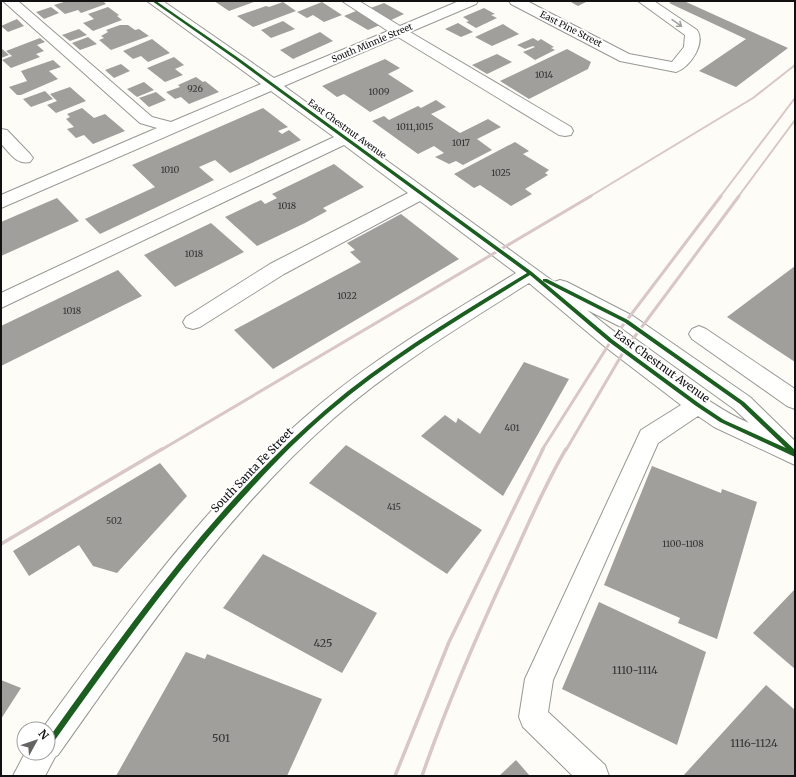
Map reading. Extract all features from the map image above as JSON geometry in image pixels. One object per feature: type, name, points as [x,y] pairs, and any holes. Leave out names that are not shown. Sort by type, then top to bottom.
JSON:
[{"type":"street","points":[[1,4],[11,1],[146,120],[173,128]]},
{"type":"street","name":"East Chestnut Avenue","points":[[154,1],[530,272],[611,341],[698,405],[722,421],[795,454]]},
{"type":"street","points":[[349,1],[565,131]]},
{"type":"street","name":"South Minnie Street","points":[[1,202],[471,1]]},
{"type":"street","name":"East Pine Street","points":[[516,1],[625,58],[676,66],[693,43],[692,33],[645,1]]},
{"type":"street","points":[[1,134],[24,158]]},
{"type":"street","points":[[1,301],[346,138]]},
{"type":"street","points":[[193,322],[277,270],[421,193]]},
{"type":"street","name":"East Chestnut Avenue","points":[[530,272],[626,320],[742,403],[795,454]]},
{"type":"street","name":"South Santa Fe Street","points":[[56,733],[135,623],[219,518],[301,434],[359,385],[426,337],[530,272]]},
{"type":"street","points":[[699,334],[795,400]]},
{"type":"street","points":[[594,776],[534,717],[539,679],[649,437],[698,405]]},
{"type":"street","points":[[28,776],[37,761]]},
{"type":"building","points":[[67,1],[103,1],[106,4],[81,13],[78,10],[65,14],[54,5]]},
{"type":"building","points":[[214,1],[257,1],[229,11]]},
{"type":"building","points":[[569,1],[588,1],[578,6]]},
{"type":"building","points":[[673,1],[684,1],[788,48],[736,87],[699,71],[746,39],[669,3]]},
{"type":"building","points":[[283,2],[296,11],[253,27],[237,16],[266,6],[269,7]]},
{"type":"building","points":[[322,2],[342,15],[324,22],[313,15],[307,18],[297,12]]},
{"type":"building","points":[[384,3],[404,14],[389,21],[368,9]]},
{"type":"building","points":[[51,7],[59,13],[44,19],[36,12]]},
{"type":"building","points":[[108,7],[119,15],[117,16],[122,20],[93,31],[83,23],[94,19],[88,14]]},
{"type":"building","points":[[484,8],[495,14],[491,15],[497,18],[476,28],[466,22],[469,21],[463,17]]},
{"type":"building","points":[[356,11],[380,25],[368,30],[344,16]]},
{"type":"building","points":[[17,19],[24,26],[8,32],[1,26]]},
{"type":"building","points":[[283,21],[295,29],[271,38],[261,30]]},
{"type":"building","points":[[458,23],[473,32],[461,37],[445,29]]},
{"type":"building","points":[[503,24],[519,34],[492,46],[475,37]]},
{"type":"building","points":[[120,25],[128,25],[135,30],[139,29],[149,36],[111,50],[99,40],[104,38],[101,36],[108,32],[106,30]]},
{"type":"building","points":[[79,29],[87,35],[70,41],[62,35]]},
{"type":"building","points":[[320,32],[333,41],[293,59],[280,50]]},
{"type":"building","points":[[88,37],[97,44],[80,50],[72,43]]},
{"type":"building","points":[[40,38],[45,42],[37,45],[44,51],[36,54],[40,57],[11,68],[2,60],[12,56],[6,51]]},
{"type":"building","points":[[533,38],[538,41],[541,39],[554,47],[551,48],[555,50],[535,60],[523,52],[535,47],[533,46],[525,49],[517,45]]},
{"type":"building","points":[[152,39],[170,53],[148,62],[141,56],[133,59],[123,51]]},
{"type":"building","points":[[1,48],[9,55],[1,58]]},
{"type":"building","points":[[567,49],[591,62],[588,69],[529,99],[500,81]]},
{"type":"building","points":[[497,54],[512,62],[487,74],[472,65]]},
{"type":"building","points":[[174,57],[184,65],[175,69],[183,75],[165,82],[147,68]]},
{"type":"building","points":[[385,59],[400,68],[388,74],[414,91],[370,112],[344,94],[337,97],[322,86]]},
{"type":"building","points":[[53,60],[61,67],[49,71],[58,79],[21,95],[17,95],[9,87],[27,81],[21,71]]},
{"type":"building","points":[[121,64],[130,71],[114,78],[105,70]]},
{"type":"building","points":[[196,77],[203,82],[205,81],[219,92],[189,104],[181,97],[175,99],[166,92],[180,87],[178,85]]},
{"type":"building","points":[[144,82],[154,90],[137,97],[127,89]]},
{"type":"building","points":[[70,87],[86,101],[56,113],[47,105],[57,101],[50,94]]},
{"type":"building","points":[[45,91],[53,99],[31,107],[23,99]]},
{"type":"building","points":[[156,92],[166,100],[149,107],[139,98]]},
{"type":"building","points":[[436,100],[446,107],[431,114],[460,133],[488,119],[501,127],[477,139],[492,150],[463,165],[456,161],[449,164],[435,157],[444,153],[434,146],[418,154],[372,121],[384,116],[389,120],[418,106],[421,108]]},
{"type":"building","points":[[82,108],[94,118],[105,114],[125,131],[93,144],[84,135],[76,138],[67,129],[74,127],[66,119],[70,117],[67,114]]},
{"type":"building","points":[[263,108],[288,127],[278,131],[282,134],[289,130],[301,140],[230,173],[215,160],[199,167],[214,180],[100,234],[85,219],[155,187],[132,165]]},
{"type":"building","points":[[515,142],[529,151],[523,154],[549,170],[545,173],[548,175],[525,189],[532,194],[511,206],[480,185],[474,188],[454,174]]},
{"type":"building","points":[[334,164],[364,187],[323,208],[327,211],[305,223],[257,246],[225,217],[261,200],[265,204],[277,198],[272,194]]},
{"type":"building","points":[[57,198],[79,221],[1,256],[1,222]]},
{"type":"building","points":[[401,214],[459,259],[273,369],[234,330],[361,262],[350,252],[355,250],[347,243]]},
{"type":"building","points":[[211,223],[244,252],[175,287],[144,255]]},
{"type":"building","points":[[795,266],[795,362],[727,317]]},
{"type":"building","points":[[118,270],[142,296],[1,366],[1,326]]},
{"type":"building","points":[[524,362],[569,379],[503,496],[421,436],[445,415],[456,423],[458,418],[480,434]]},
{"type":"building","points":[[346,445],[482,530],[447,574],[309,483]]},
{"type":"building","points":[[160,463],[187,496],[117,573],[93,566],[79,545],[29,576],[13,551]]},
{"type":"building","points":[[652,466],[721,493],[722,489],[757,502],[717,639],[678,623],[680,618],[604,585]]},
{"type":"building","points":[[263,554],[377,613],[342,673],[223,608]]},
{"type":"building","points":[[795,589],[795,669],[753,633]]},
{"type":"building","points":[[599,602],[706,652],[677,745],[562,689]]},
{"type":"building","points":[[186,652],[205,659],[207,654],[322,699],[287,776],[116,776]]},
{"type":"building","points":[[1,680],[21,688],[1,719]]},
{"type":"building","points":[[766,685],[795,710],[795,776],[683,776]]},
{"type":"building","points":[[516,760],[530,776],[499,776]]},
{"type":"railway","points":[[589,197],[753,98],[795,65]]},
{"type":"railway","points":[[720,197],[795,98]]},
{"type":"railway","points":[[738,197],[795,120]]},
{"type":"railway","points":[[161,450],[591,196]]},
{"type":"railway","points":[[542,450],[611,341],[721,196]]},
{"type":"railway","points":[[566,450],[624,351],[739,196]]},
{"type":"railway","points":[[1,544],[162,449]]},
{"type":"railway","points":[[395,776],[449,642],[543,449]]},
{"type":"railway","points":[[422,776],[452,696],[485,618],[543,492],[566,449]]},
{"type":"cycle path","points":[[154,1],[236,58],[530,273],[611,341],[698,405],[722,421],[795,455]]},
{"type":"cycle path","points":[[56,734],[136,623],[167,583],[198,544],[265,469],[301,434],[354,389],[411,348],[530,273]]},
{"type":"cycle path","points":[[545,280],[626,321],[742,403],[793,452]]}]
